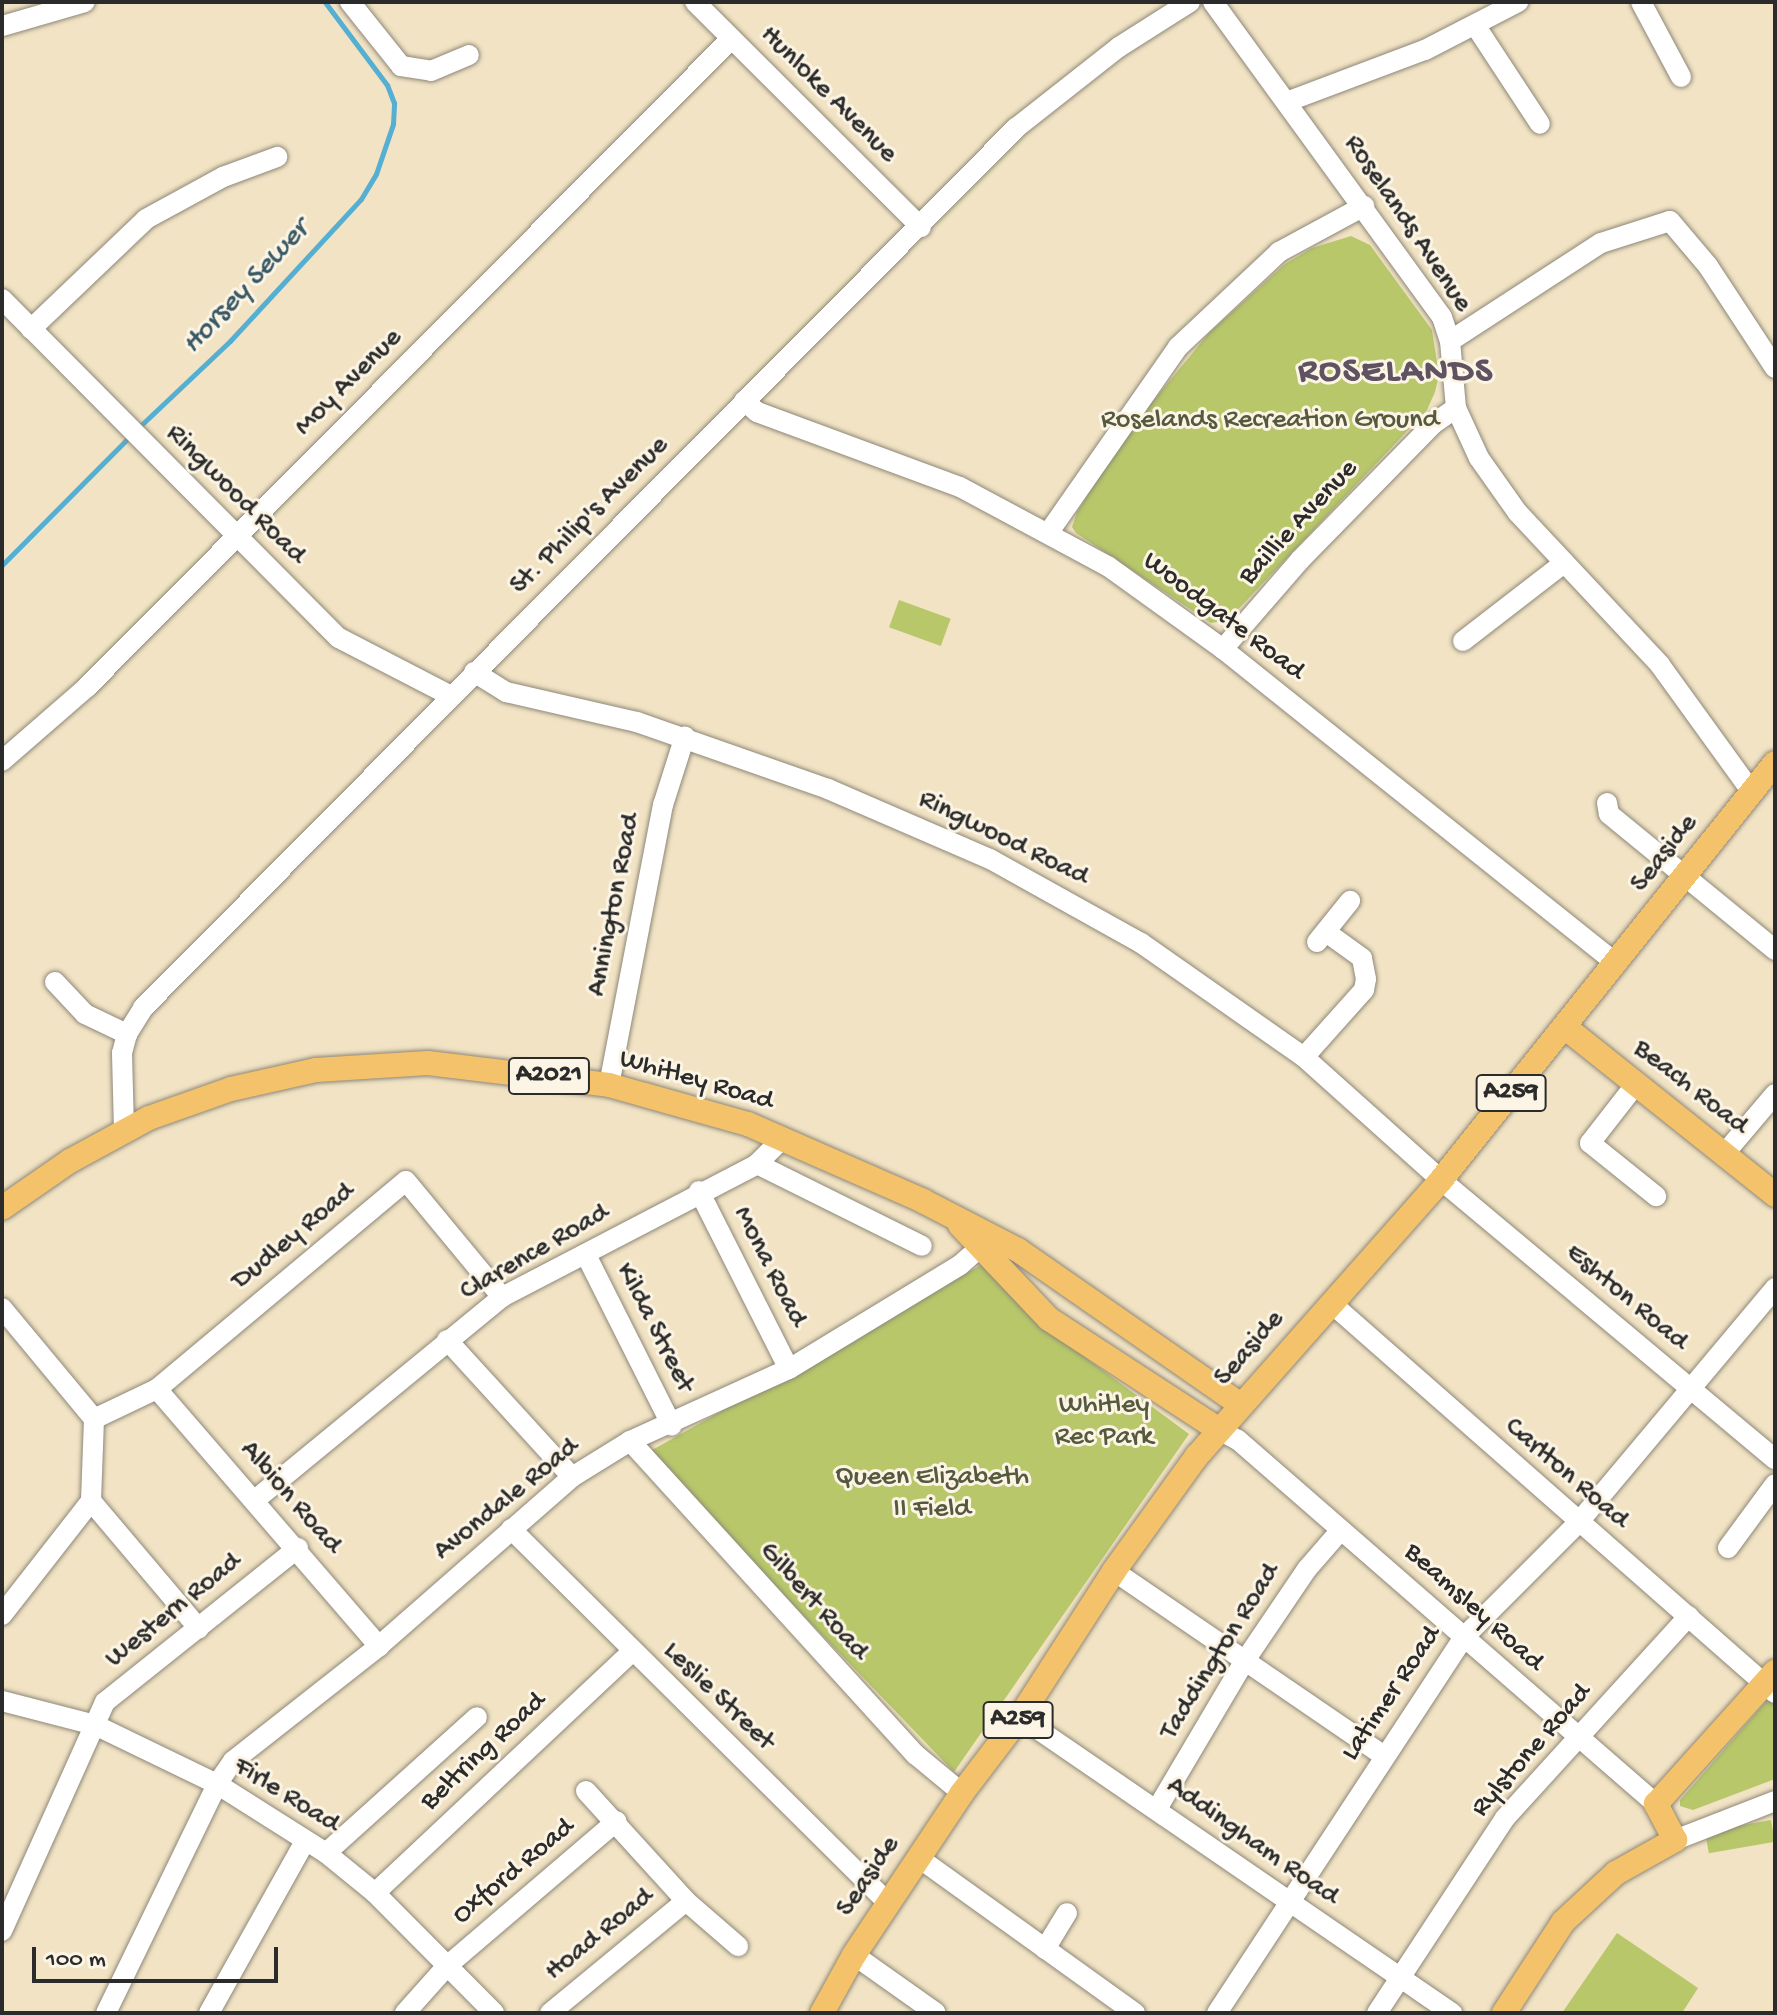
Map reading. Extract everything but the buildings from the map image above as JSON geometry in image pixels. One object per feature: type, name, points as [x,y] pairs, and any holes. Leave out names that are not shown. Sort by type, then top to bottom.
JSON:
[{"type":"main road","name":"Seaside","points":[[822,2013],[854,1955],[962,1793],[1020,1717],[1114,1571],[1219,1430],[1441,1180],[1566,1028],[1775,763]]},
{"type":"main road","name":"Beach Road","points":[[1566,1028],[1775,1195]]},
{"type":"main road","name":"Whitley Road","points":[[2,1208],[124,1130],[231,1089],[355,1065],[462,1065],[609,1085],[714,1112],[783,1138],[957,1221],[985,1243],[1066,1332],[1219,1430]]},
{"type":"main road","name":"Whitley Road","points":[[985,1243],[1050,1271],[1241,1405]]},
{"type":"main road","points":[[1656,1804],[1772,1683]]},
{"type":"main road","name":"Beamsley Road","points":[[1656,1804],[1675,1840]]},
{"type":"main road","points":[[1504,2013],[1563,1922],[1616,1873],[1675,1840]]},
{"type":"street","points":[[2,26],[85,2]]},
{"type":"street","points":[[350,2],[401,66],[431,71],[469,55]]},
{"type":"street","name":"Hunloke Avenue","points":[[695,2],[921,227]]},
{"type":"street","name":"St. Philip's Avenue","points":[[124,1130],[120,1077],[127,1034],[143,1008],[744,401],[1055,94],[1190,2]]},
{"type":"street","name":"Roselands Avenue","points":[[1213,2],[1289,101],[1442,317],[1450,341],[1456,408],[1479,458],[1518,513],[1660,665],[1752,792]]},
{"type":"street","points":[[1289,101],[1425,50],[1518,2]]},
{"type":"street","points":[[1641,2],[1681,77]]},
{"type":"street","points":[[1475,25],[1540,124]]},
{"type":"street","name":"Moy Avenue","points":[[2,761],[87,687],[731,39]]},
{"type":"street","points":[[31,329],[146,219],[223,177],[277,157]]},
{"type":"street","points":[[1049,532],[1178,347],[1279,252],[1364,206]]},
{"type":"street","points":[[1450,341],[1601,243],[1670,221],[1708,266],[1775,368]]},
{"type":"street","name":"Ringwood Road","points":[[2,299],[339,638],[451,696]]},
{"type":"street","name":"Woodgate Road","points":[[744,401],[757,412],[960,487],[1049,532],[1109,567],[1223,649],[1617,964]]},
{"type":"street","name":"Baillie Avenue","points":[[1223,649],[1300,560],[1433,424],[1456,408]]},
{"type":"street","points":[[1463,641],[1564,563]]},
{"type":"street","name":"Ringwood Road","points":[[474,672],[506,692],[685,736],[828,789],[990,859],[1141,943],[1304,1057],[1441,1180]]},
{"type":"street","name":"Annington Road","points":[[609,1085],[663,805],[685,736]]},
{"type":"street","points":[[1607,803],[1609,814],[1684,879],[1775,950]]},
{"type":"street","points":[[1304,1057],[1364,990],[1366,979],[1362,958],[1321,937],[1350,901]]},
{"type":"street","points":[[55,982],[85,1014],[127,1034]]},
{"type":"street","points":[[1636,1084],[1590,1143],[1656,1196]]},
{"type":"street","points":[[1725,1153],[1775,1094]]},
{"type":"street","name":"Clarence Road","points":[[255,1500],[502,1297],[586,1255],[699,1191],[757,1164],[783,1138]]},
{"type":"street","points":[[757,1164],[922,1246]]},
{"type":"street","name":"Eshton Road","points":[[1441,1180],[1775,1459]]},
{"type":"street","name":"Dudley Road","points":[[94,1419],[157,1389],[406,1181],[502,1297]]},
{"type":"street","name":"Mona Road","points":[[699,1191],[789,1369]]},
{"type":"street","name":"Avondale Road","points":[[106,2013],[217,1784],[233,1761],[379,1646],[572,1477],[630,1441],[672,1426],[789,1369],[985,1243]]},
{"type":"street","name":"Kilda Street","points":[[586,1255],[672,1426]]},
{"type":"street","name":"Latimer Road","points":[[1217,2013],[1287,1900],[1463,1638],[1578,1523],[1694,1390],[1775,1288]]},
{"type":"street","name":"Carlton Road","points":[[1331,1303],[1578,1523],[1772,1683]]},
{"type":"street","points":[[2,1308],[94,1419],[91,1501],[2,1615]]},
{"type":"street","points":[[447,1340],[572,1477]]},
{"type":"street","name":"Albion Road","points":[[157,1389],[298,1548],[379,1646]]},
{"type":"street","name":"Beamsley Road","points":[[1219,1430],[1340,1531],[1577,1741],[1656,1804]]},
{"type":"street","name":"Gilbert Road","points":[[630,1441],[916,1755],[962,1793]]},
{"type":"street","points":[[1728,1548],[1775,1484]]},
{"type":"street","points":[[91,1501],[199,1629]]},
{"type":"street","name":"Leslie Street","points":[[511,1529],[888,1903]]},
{"type":"street","name":"Taddington Road","points":[[1157,1809],[1244,1662],[1307,1569],[1340,1531]]},
{"type":"street","name":"Western Road","points":[[2,1931],[105,1702],[298,1548]]},
{"type":"street","points":[[1114,1571],[1384,1756]]},
{"type":"street","name":"Rylstone Road","points":[[1377,2013],[1505,1818],[1689,1616]]},
{"type":"street","name":"Beltring Road","points":[[375,1893],[632,1652]]},
{"type":"street","name":"Firle Road","points":[[2,1701],[95,1725],[217,1784],[326,1853],[375,1893],[494,2013]]},
{"type":"street","points":[[326,1853],[477,1717]]},
{"type":"street","name":"Addingham Road","points":[[1020,1717],[1452,2013]]},
{"type":"street","points":[[586,1791],[617,1821],[686,1901],[738,1946]]},
{"type":"street","points":[[1675,1840],[1775,1801]]},
{"type":"street","name":"Oxford Road","points":[[405,2013],[447,1966],[617,1821]]},
{"type":"street","points":[[209,2013],[305,1841]]},
{"type":"street","points":[[919,1858],[1135,2013]]},
{"type":"street","name":"Hoad Road","points":[[550,2013],[686,1901]]},
{"type":"street","points":[[1045,1949],[1067,1913]]},
{"type":"street","points":[[854,1955],[936,2013]]},
{"type":"green space","name":"Roselands Recreation Ground","points":[[1351,236],[1370,245],[1432,330],[1439,375],[1435,392],[1427,410],[1228,620],[1211,623],[1076,533],[1072,527],[1077,512],[1121,440],[1209,333],[1285,264],[1312,248]]},
{"type":"green space","points":[[899,600],[951,619],[941,646],[889,627]]},
{"type":"green space","name":"Queen Elizabeth II Field","points":[[981,1265],[1036,1321],[1189,1434],[954,1772],[647,1453]]},
{"type":"green space","points":[[1770,1697],[1775,1701],[1775,1779],[1693,1810],[1680,1806],[1680,1800]]},
{"type":"green space","points":[[1771,1820],[1775,1842],[1709,1853],[1705,1832]]},
{"type":"green space","points":[[1617,1933],[1698,1988],[1682,2013],[1562,2013]]},
{"type":"waterway","name":"Horsey Sewer","points":[[138,428],[230,341],[361,199],[376,174],[393,124],[394,103],[387,85],[325,2]]},
{"type":"waterway","name":"Horsey Sewer","points":[[2,565],[131,435]]},
{"type":"district","name":"ROSELANDS","points":[[1396,373]]},
{"type":"park label","name":"Whitley Rec Park","points":[[1104,1422]]}]
